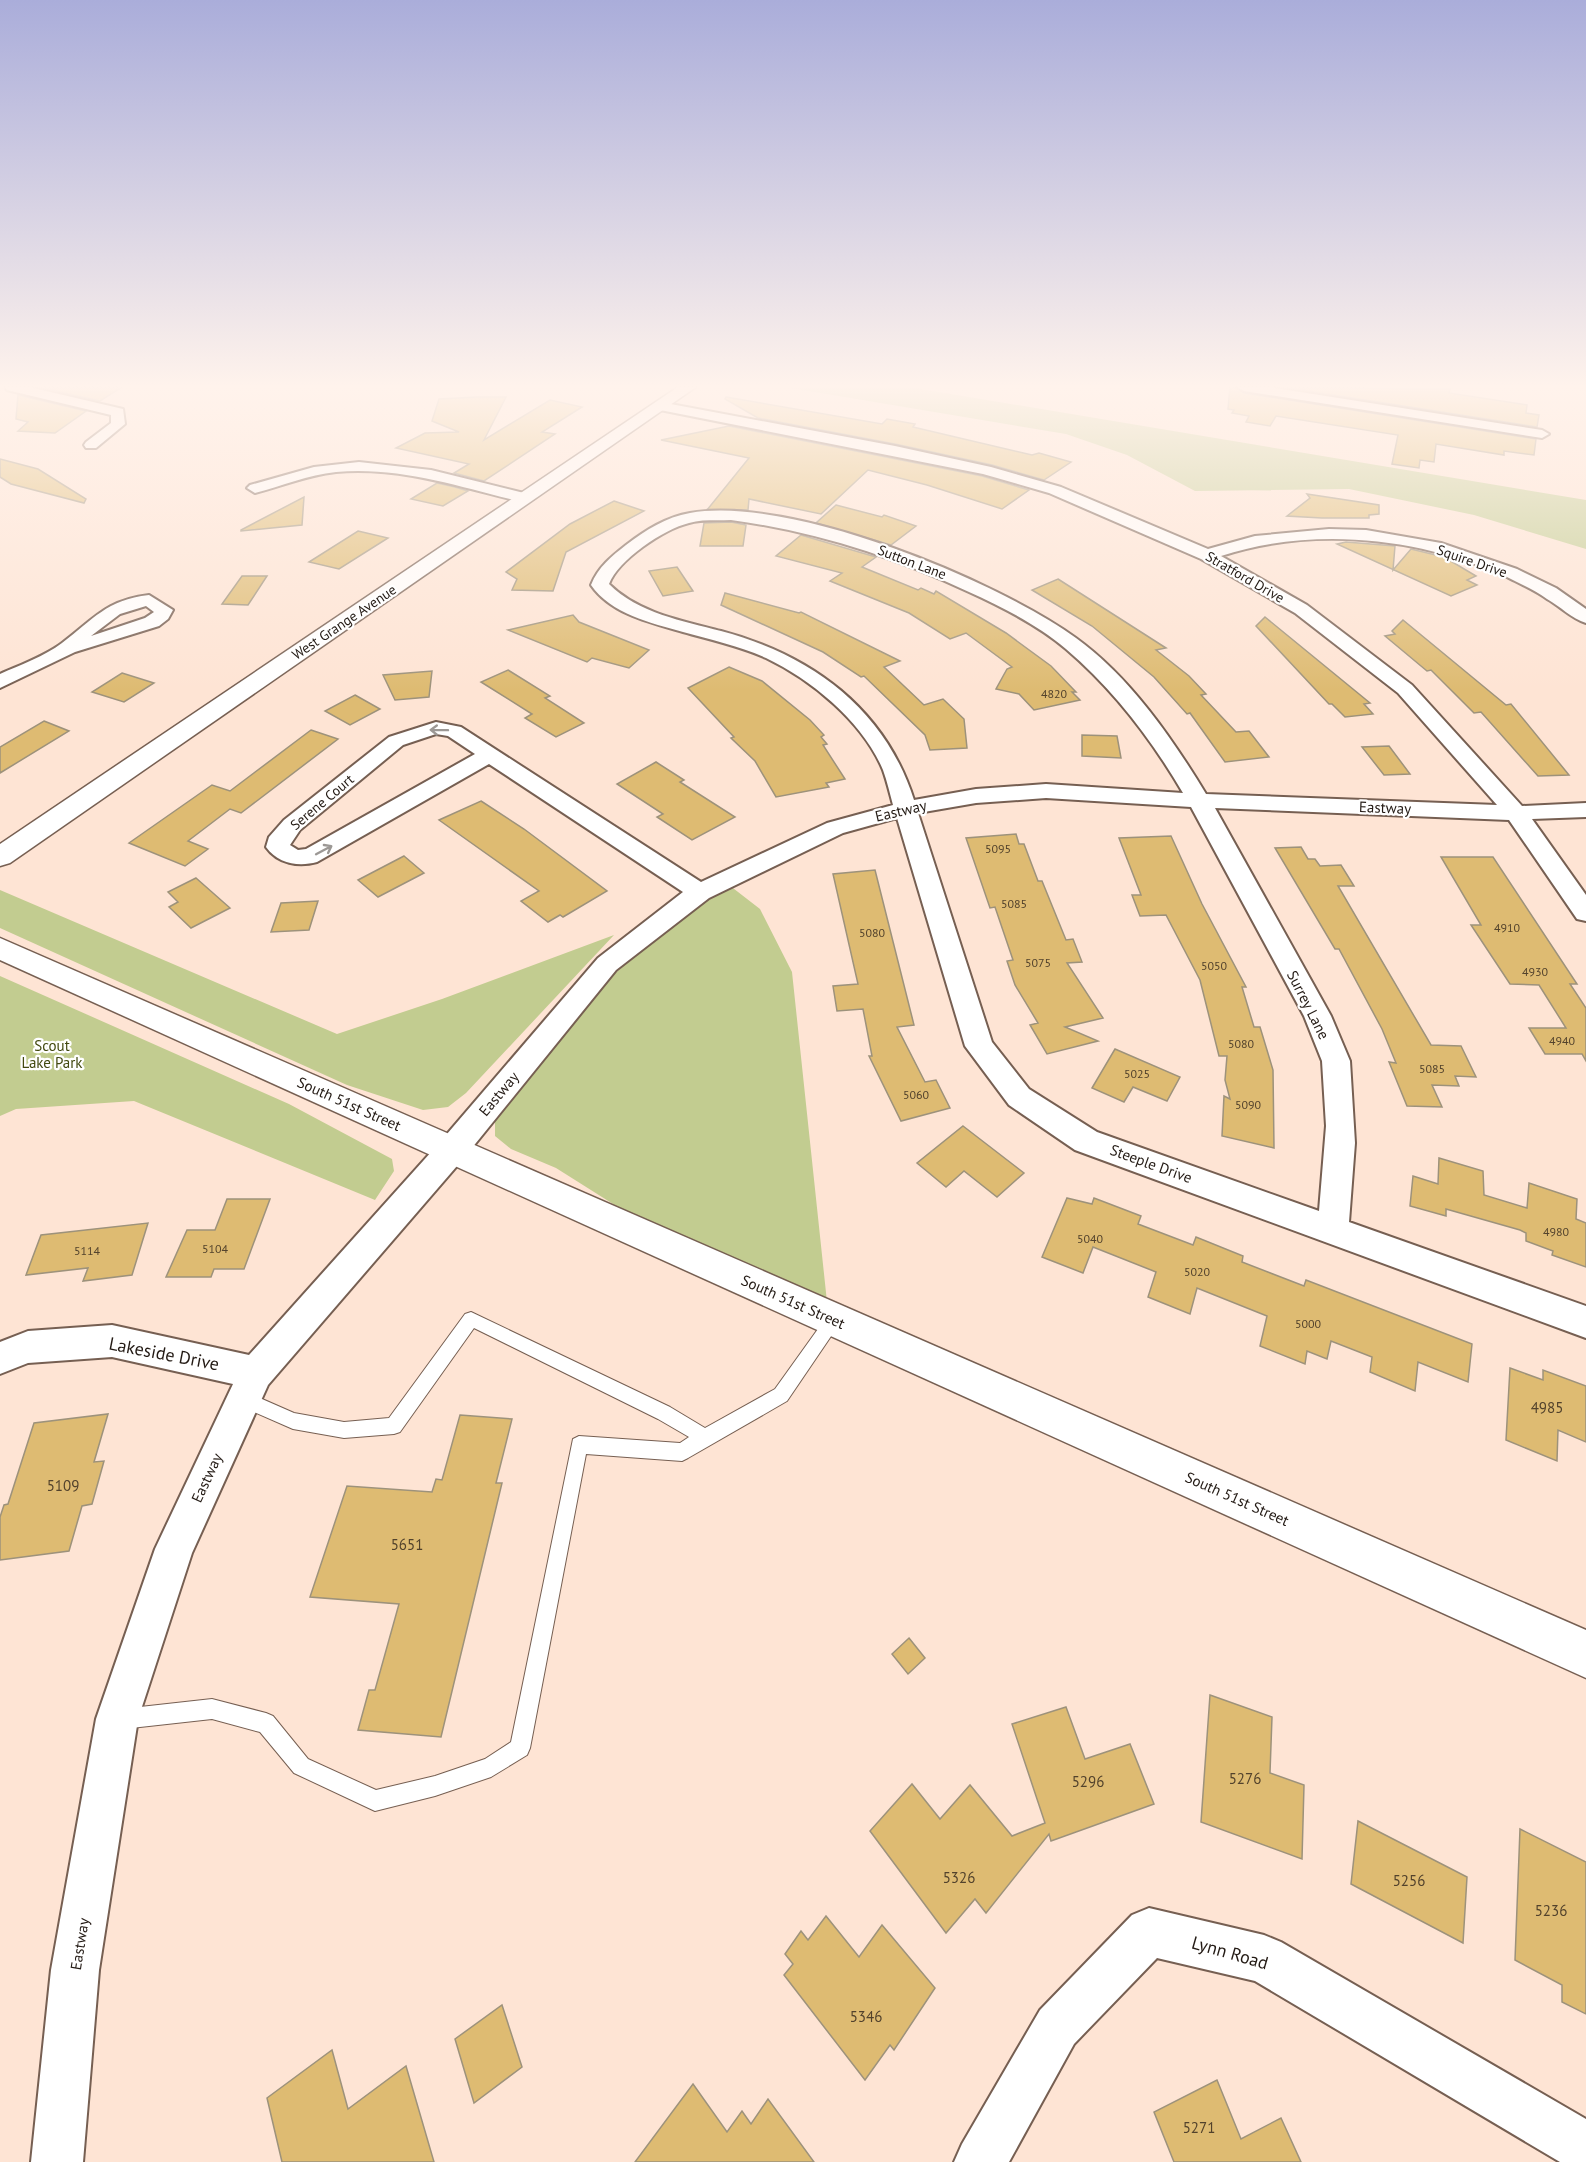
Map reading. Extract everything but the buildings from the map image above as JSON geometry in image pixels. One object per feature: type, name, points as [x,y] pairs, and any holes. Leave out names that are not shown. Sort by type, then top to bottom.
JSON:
[{"type":"street","points":[[481,488],[526,498]]},
{"type":"street","name":"West Grange Avenue","points":[[0,856],[541,488]]},
{"type":"street","name":"Stratford Drive","points":[[1047,488],[1207,555],[1301,609],[1405,690],[1516,813]]},
{"type":"street","name":"Sutton Lane","points":[[905,809],[893,769],[871,734],[840,701],[772,654],[728,638],[629,609],[606,595],[600,585],[604,572],[655,530],[695,516],[726,515],[754,517],[857,542],[939,571],[1004,602],[1071,643],[1137,707],[1201,801]]},
{"type":"street","name":"Squire Drive","points":[[1207,555],[1255,541],[1297,535],[1341,534],[1410,541],[1473,558],[1545,589],[1586,617]]},
{"type":"street","points":[[0,682],[68,648]]},
{"type":"street","name":"Serene Court","points":[[490,754],[314,855],[301,859],[288,855],[278,847],[281,837],[292,825],[396,741],[436,728],[454,730],[700,892]]},
{"type":"street","name":"Eastway","points":[[57,2162],[75,1970],[117,1719],[174,1549],[250,1386],[607,964],[700,892],[835,828],[905,809],[976,796],[1046,791],[1201,801],[1516,813],[1586,810]]},
{"type":"street","name":"Surrey Lane","points":[[1201,801],[1319,1023],[1336,1062],[1341,1117],[1341,1166],[1332,1228]]},
{"type":"street","name":"Steeple Drive","points":[[905,809],[979,1046],[1019,1097],[1086,1141],[1332,1228],[1586,1322]]},
{"type":"street","points":[[1516,813],[1586,913]]},
{"type":"street","name":"South 51st Street","points":[[0,948],[1586,1654]]},
{"type":"street","name":"Lakeside Drive","points":[[0,1358],[27,1347],[112,1341],[250,1386]]},
{"type":"street","name":"Lynn Road","points":[[980,2162],[1058,2027],[1149,1932],[1264,1959],[1586,2148]]},
{"type":"lane","points":[[250,1386],[293,1421],[344,1430],[394,1426],[471,1318],[664,1413],[705,1437]]},
{"type":"lane","points":[[117,1719],[212,1708],[266,1723],[301,1766],[375,1801],[435,1786],[491,1767],[520,1748],[579,1445],[682,1452],[781,1395],[834,1320]]},
{"type":"green space","points":[[1189,488],[1513,488],[1586,500],[1586,549],[1474,515],[1349,489],[1195,491]]},
{"type":"green space","points":[[729,885],[760,909],[792,972],[827,1302],[621,1209],[556,1168],[511,1149],[495,1136],[495,1118],[600,987],[667,926]]},
{"type":"green space","points":[[0,890],[337,1034],[442,999],[614,935],[466,1093],[448,1107],[423,1110],[347,1085],[0,928]]},
{"type":"green space","name":"Scout Lake Park","points":[[0,976],[289,1104],[392,1159],[394,1171],[375,1200],[134,1101],[16,1109],[0,1116]]}]
